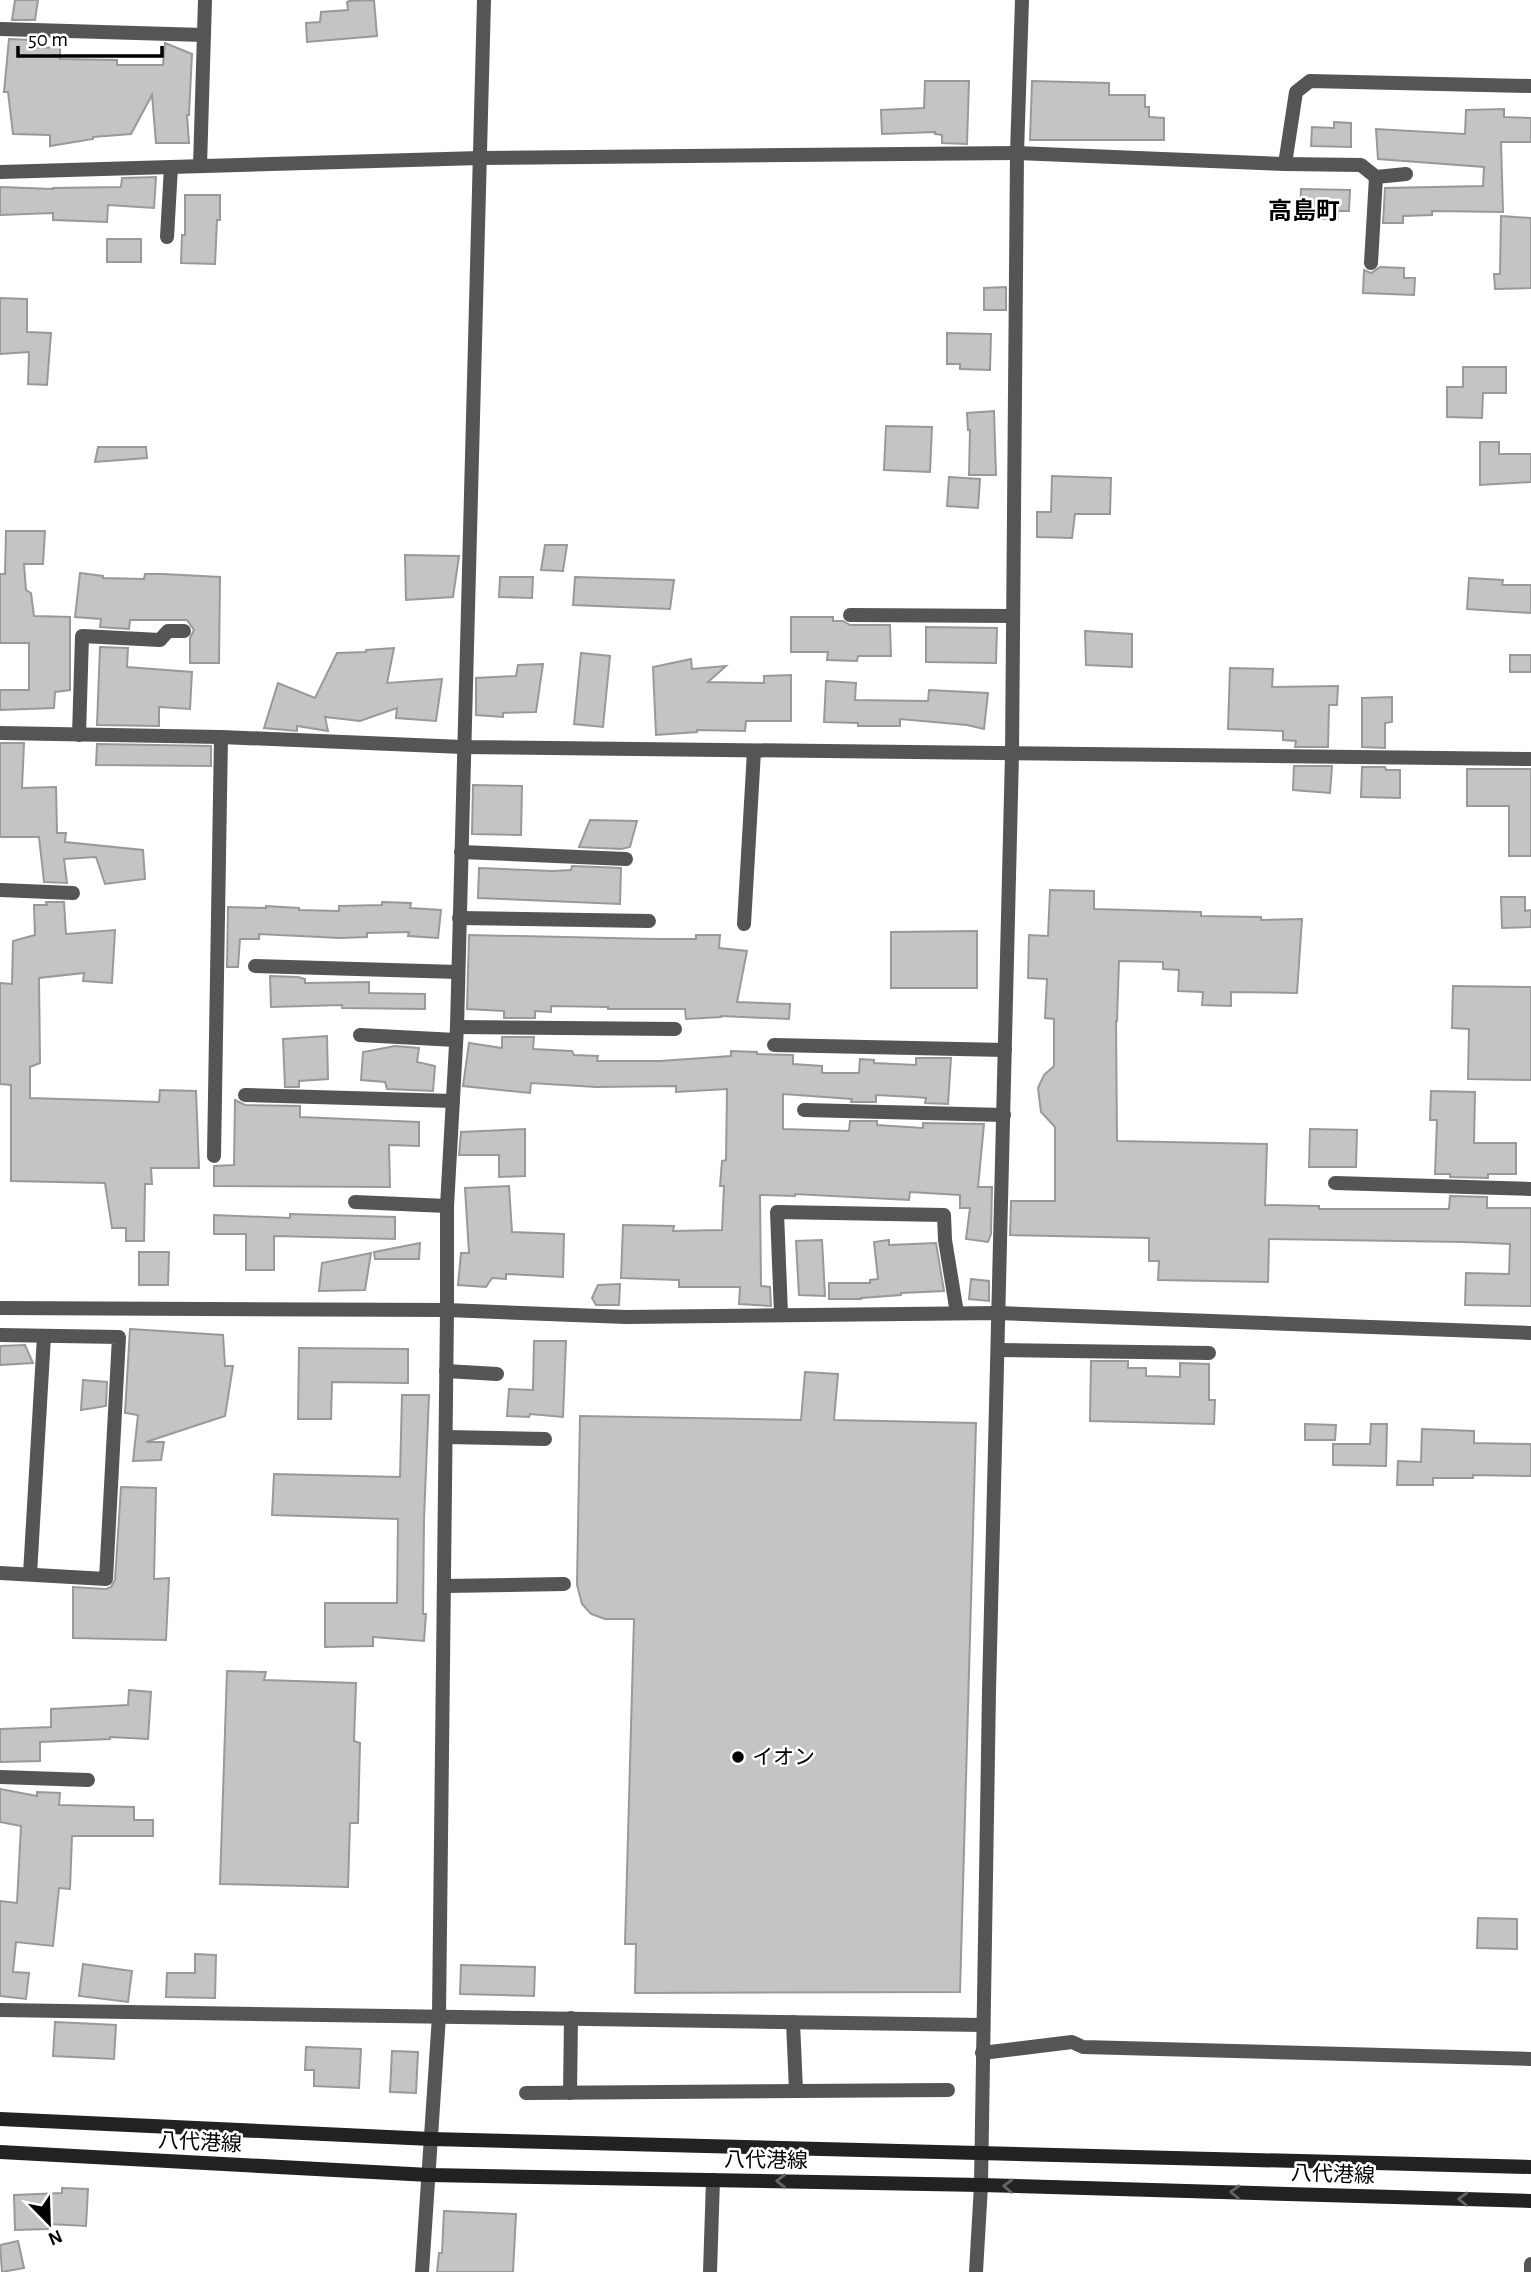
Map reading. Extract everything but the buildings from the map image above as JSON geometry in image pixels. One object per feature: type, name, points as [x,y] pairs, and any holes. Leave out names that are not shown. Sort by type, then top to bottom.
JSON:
[{"type":"main road","name":"八代港線","points":[[0,2119],[431,2139],[1531,2167]]},
{"type":"main road","name":"八代港線","points":[[0,2152],[429,2175],[981,2185],[1531,2201]]},
{"type":"street","points":[[200,166],[205,0]]},
{"type":"street","points":[[422,2272],[439,2016],[446,1206],[458,972],[484,0]]},
{"type":"street","points":[[976,2272],[981,2185],[1012,754],[1017,153],[1022,0]]},
{"type":"street","points":[[0,29],[204,36]]},
{"type":"street","points":[[1285,164],[1296,92],[1310,81],[1531,86]]},
{"type":"street","points":[[0,172],[480,158],[1017,153],[1361,165],[1376,177],[1406,174]]},
{"type":"street","points":[[167,237],[170,167]]},
{"type":"street","points":[[1371,263],[1376,177]]},
{"type":"street","points":[[850,615],[1013,616]]},
{"type":"street","points":[[79,735],[82,636],[143,645],[160,640],[168,631],[184,631]]},
{"type":"street","points":[[0,733],[221,737],[463,747],[1531,759]]},
{"type":"street","points":[[214,1156],[221,737]]},
{"type":"street","points":[[744,924],[754,751]]},
{"type":"street","points":[[461,852],[626,859]]},
{"type":"street","points":[[0,890],[73,893]]},
{"type":"street","points":[[459,918],[649,921]]},
{"type":"street","points":[[255,966],[458,972]]},
{"type":"street","points":[[360,1035],[675,1029]]},
{"type":"street","points":[[775,1045],[1005,1050]]},
{"type":"street","points":[[245,1095],[453,1101]]},
{"type":"street","points":[[804,1110],[1004,1115]]},
{"type":"street","points":[[1335,1183],[1531,1189]]},
{"type":"street","points":[[355,1202],[446,1206]]},
{"type":"street","points":[[781,1314],[777,1212],[944,1215],[944,1240],[957,1312]]},
{"type":"street","points":[[0,1308],[447,1310],[626,1317],[957,1312],[1531,1333]]},
{"type":"street","points":[[0,1335],[119,1338],[106,1578],[0,1573]]},
{"type":"street","points":[[30,1574],[44,1336]]},
{"type":"street","points":[[998,1350],[1209,1353]]},
{"type":"street","points":[[446,1371],[497,1374]]},
{"type":"street","points":[[446,1437],[545,1439]]},
{"type":"street","points":[[444,1586],[564,1584]]},
{"type":"street","points":[[0,1777],[88,1780]]},
{"type":"street","points":[[0,2010],[983,2025]]},
{"type":"street","points":[[570,2092],[571,2018]]},
{"type":"street","points":[[793,2022],[796,2091]]},
{"type":"street","points":[[982,2053],[1072,2042],[1083,2047],[1531,2059]]},
{"type":"street","points":[[526,2093],[948,2090]]},
{"type":"street","points":[[710,2272],[713,2180]]},
{"type":"street","points":[[1531,2264],[1531,2272]]},
{"type":"place","name":"イオン","points":[[738,1757]]},
{"type":"district","name":"高島町","points":[[1304,211]]}]
